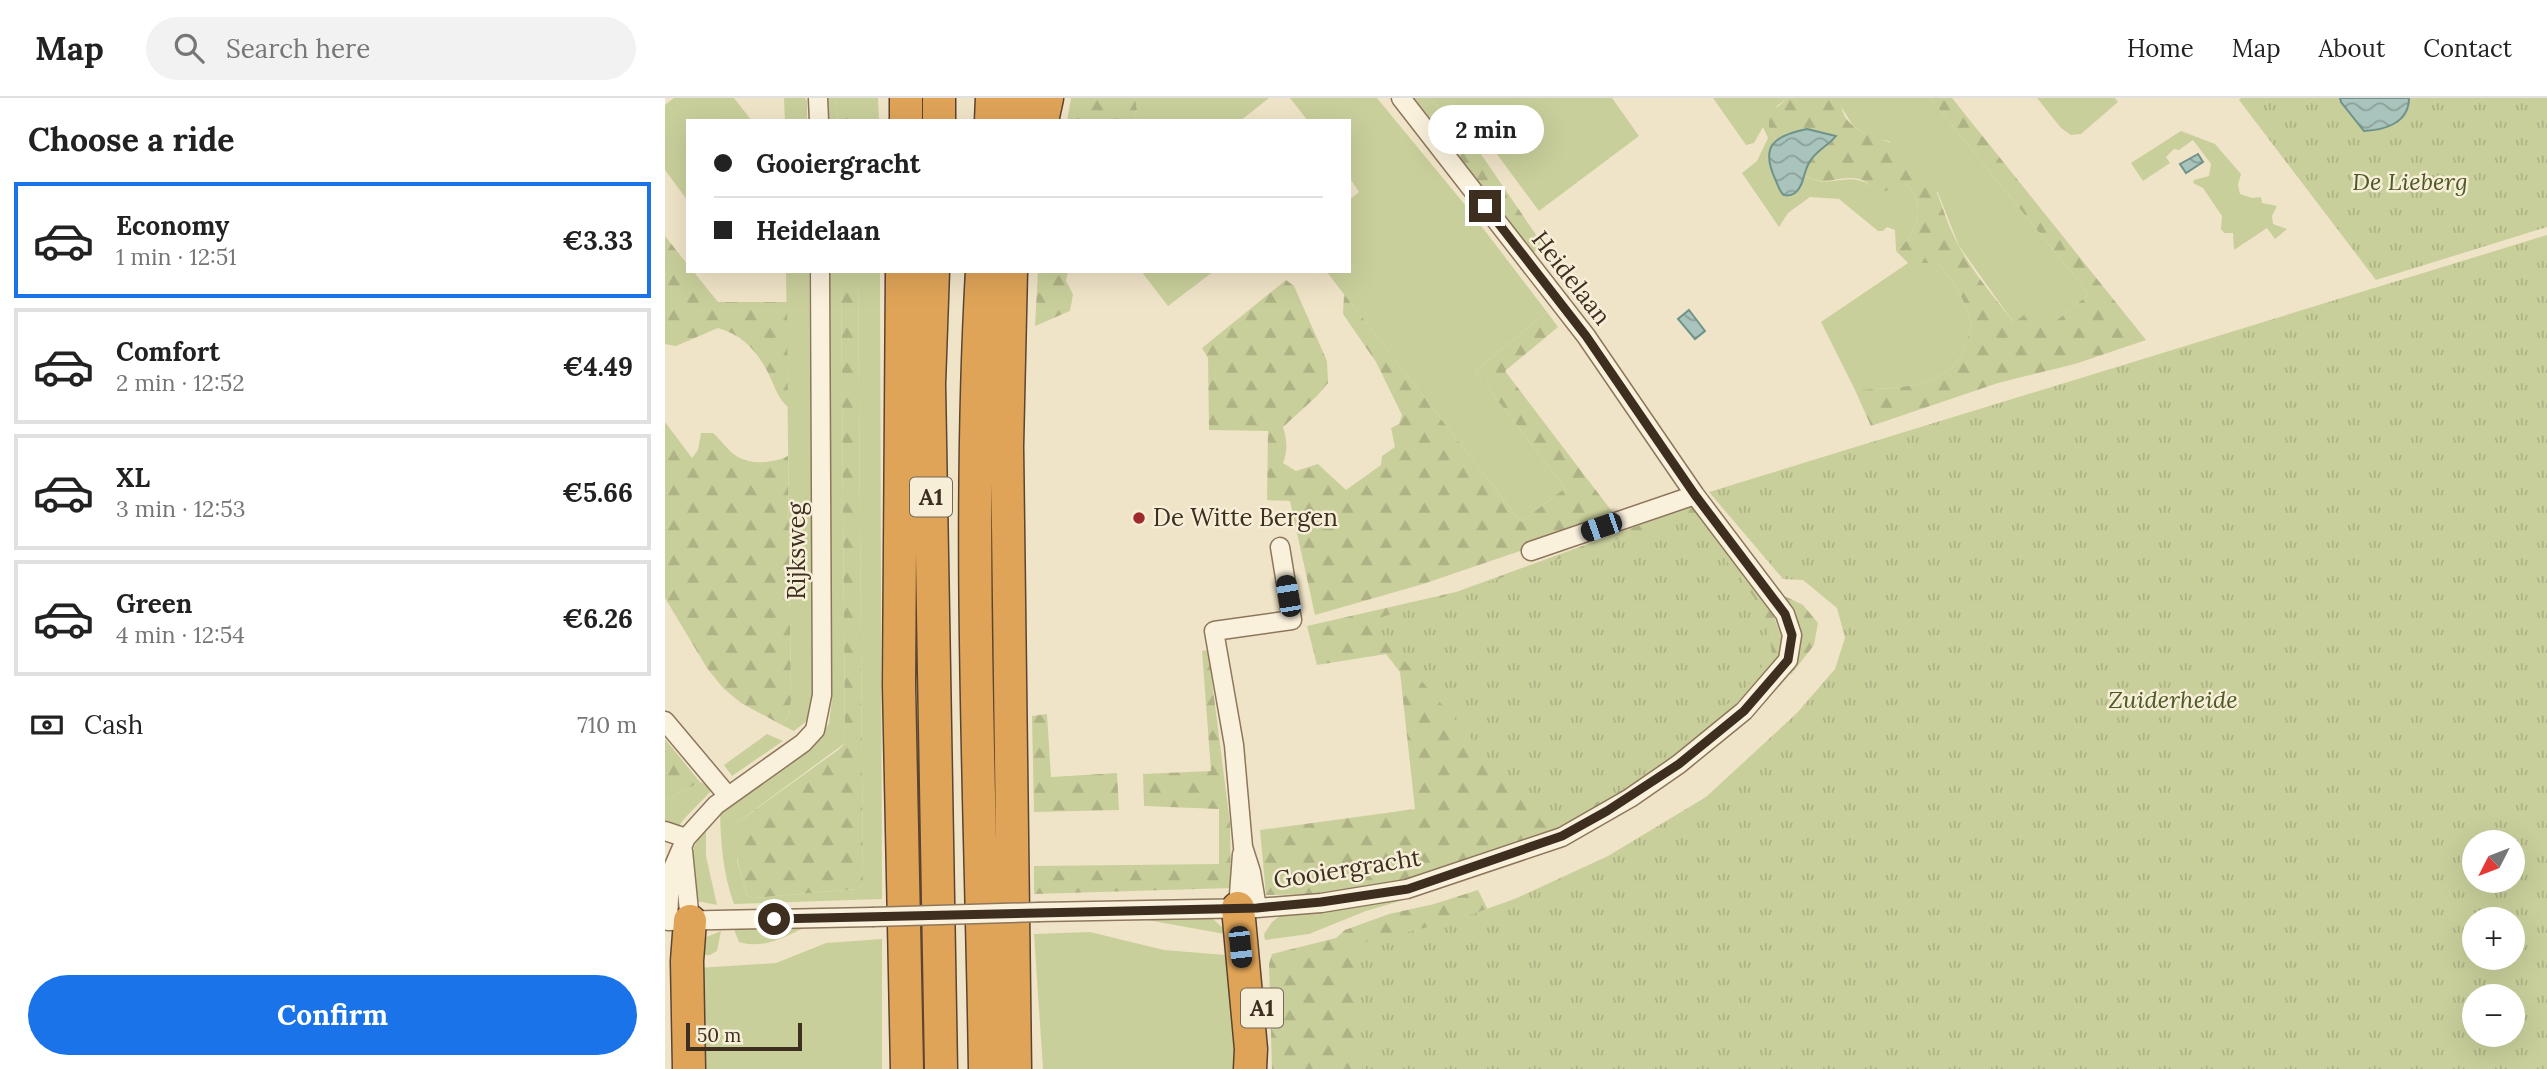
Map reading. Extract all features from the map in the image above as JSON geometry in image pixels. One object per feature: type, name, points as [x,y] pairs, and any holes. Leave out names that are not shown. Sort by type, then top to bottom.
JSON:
[{"type":"highway","points":[[885,98],[885,119]]},
{"type":"highway","points":[[906,119],[907,98]]},
{"type":"highway","points":[[939,98],[939,119]]},
{"type":"highway","points":[[991,119],[992,98]]},
{"type":"highway","points":[[1020,119],[1022,98]]},
{"type":"highway","points":[[1042,119],[1047,98]]},
{"type":"highway","points":[[894,273],[901,334]]},
{"type":"highway","name":"A1","points":[[902,273],[899,685],[905,1060]]},
{"type":"highway","name":"A1","points":[[933,273],[929,384],[941,1069]]},
{"type":"highway","name":"A1","points":[[982,273],[977,359],[977,664],[985,1069]]},
{"type":"highway","points":[[1011,273],[1007,460],[1015,1069]]},
{"type":"highway","name":"A1","points":[[1247,908],[1250,1069]]},
{"type":"highway","name":"A1","points":[[1247,908],[1257,946],[1265,1047],[1264,1069]]},
{"type":"highway","points":[[671,1069],[679,921]]},
{"type":"highway","points":[[679,921],[687,961],[689,1069]]},
{"type":"street","points":[[818,98],[819,119]]},
{"type":"street","name":"Heidelaan","points":[[1401,98],[1586,336],[1695,495]]},
{"type":"street","name":"Rijksweg","points":[[732,793],[778,763],[815,730],[822,695],[820,273]]},
{"type":"street","points":[[1531,551],[1695,495]]},
{"type":"street","name":"Gooiergracht","points":[[679,921],[1247,908],[1321,902],[1408,889],[1562,836],[1630,798],[1679,764],[1744,711],[1788,660],[1792,635],[1785,614],[1695,495]]},
{"type":"street","points":[[1247,908],[1234,745],[1214,631],[1292,620],[1280,547]]},
{"type":"street","points":[[665,721],[732,793],[716,805],[685,843],[670,874],[679,921]]},
{"type":"street","points":[[665,831],[685,843]]},
{"type":"green space","points":[[674,98],[734,98],[750,119],[686,119],[686,198],[665,170],[665,105]]},
{"type":"green space","points":[[784,98],[805,98],[807,119],[785,119]]},
{"type":"green space","points":[[825,98],[836,98],[838,119],[825,119]]},
{"type":"green space","points":[[836,98],[857,98],[857,119],[838,119]]},
{"type":"green space","points":[[857,98],[878,98],[879,119],[857,119]]},
{"type":"green space","points":[[1071,98],[1135,98],[1137,110],[1134,119],[1067,119]]},
{"type":"green space","points":[[1135,98],[1269,98],[1243,119],[1134,119],[1137,110]]},
{"type":"green space","points":[[1290,98],[1377,98],[1466,206],[1547,312],[1475,371],[1565,488],[1521,522],[1328,273],[1351,273],[1351,198],[1359,192],[1351,180],[1351,119],[1306,119]]},
{"type":"green space","points":[[1409,98],[1442,113],[1431,98],[1612,98],[1639,136],[1539,211],[1471,119],[1437,135]]},
{"type":"green space","points":[[1409,98],[1431,98],[1442,113],[1426,120]]},
{"type":"green space","points":[[1713,98],[1788,98],[1777,106],[1769,130],[1777,141],[1773,145],[1777,182],[1781,192],[1800,188],[1804,175],[1822,182],[1856,180],[1876,189],[1906,184],[1913,192],[1918,210],[1910,236],[1896,251],[1895,230],[1887,227],[1878,231],[1839,199],[1810,197],[1788,213],[1779,227],[1742,173],[1757,161],[1768,138],[1763,127],[1754,143],[1746,145]]},
{"type":"green space","points":[[1788,98],[1841,98],[1842,110],[1854,126],[1909,152],[1930,179],[1965,257],[2014,323],[2035,306],[2051,325],[2089,294],[1930,98],[1952,98],[2146,340],[2075,364],[1998,383],[1871,426],[1855,390],[1911,385],[1938,377],[1959,359],[1972,328],[1970,319],[1955,285],[1937,263],[1908,263],[1896,251],[1910,236],[1917,219],[1917,201],[1913,192],[1906,184],[1884,191],[1859,179],[1819,181],[1804,175],[1816,154],[1835,138],[1783,137],[1777,141],[1769,130],[1769,114]]},
{"type":"green space","points":[[1841,98],[1930,98],[2089,294],[2051,325],[2014,323],[1959,246],[1938,193],[1889,141],[1873,138],[1853,126],[1840,105]]},
{"type":"green space","points":[[2037,98],[2115,98],[2118,102],[2081,134],[2071,135],[2061,128]]},
{"type":"green space","name":"De Lieberg","points":[[2547,98],[2547,227],[2376,280],[2239,100]]},
{"type":"green space","points":[[1461,125],[1541,242],[1532,256],[1437,135]]},
{"type":"green space","points":[[2181,131],[2215,144],[2241,174],[2238,185],[2240,194],[2252,198],[2261,197],[2262,203],[2277,206],[2272,216],[2273,224],[2287,229],[2275,239],[2267,228],[2234,250],[2233,233],[2224,233],[2221,229],[2222,216],[2203,188],[2193,183],[2194,180],[2209,176],[2211,164],[2193,140],[2179,150],[2174,149],[2166,157],[2170,163],[2143,181],[2131,163]]},
{"type":"green space","name":"Zuiderheide","points":[[2547,235],[2547,1069],[1362,1069],[1353,945],[1453,921],[1517,898],[1608,856],[1706,797],[1797,713],[1835,669],[1845,638],[1837,608],[1803,580],[1783,579],[1709,492]]},
{"type":"green space","points":[[665,236],[686,262],[686,273],[695,273],[718,302],[787,302],[788,407],[756,354],[728,331],[718,328],[676,346],[665,344]]},
{"type":"green space","points":[[1908,263],[1937,263],[1955,285],[1967,310],[1972,328],[1959,359],[1950,369],[1925,382],[1855,390],[1821,322]]},
{"type":"green space","points":[[786,273],[809,273],[813,702],[808,720],[794,731],[780,724],[789,717],[791,700]]},
{"type":"green space","points":[[826,273],[841,273],[845,743],[738,822],[737,861],[747,895],[752,898],[857,889],[863,885],[858,273],[880,273],[882,899],[734,904],[723,859],[720,814],[816,743],[829,723],[832,699]]},
{"type":"green space","points":[[841,273],[858,273],[863,885],[857,889],[752,898],[747,895],[737,859],[735,841],[738,822],[845,743]]},
{"type":"green space","points":[[1038,273],[1068,273],[1066,281],[1073,294],[1070,311],[1035,326]]},
{"type":"green space","points":[[1143,273],[1211,273],[1168,306]]},
{"type":"green space","points":[[1286,280],[1294,286],[1327,361],[1328,383],[1283,427],[1286,454],[1283,463],[1296,471],[1318,464],[1346,490],[1381,465],[1382,456],[1395,447],[1391,428],[1399,424],[1402,415],[1376,362],[1343,314],[1344,294],[1521,522],[1565,488],[1475,371],[1547,312],[1558,327],[1505,371],[1617,518],[1423,584],[1315,615],[1290,501],[1267,500],[1268,431],[1209,430],[1208,358],[1202,348]]},
{"type":"green space","points":[[665,422],[692,458],[698,450],[701,433],[713,433],[735,455],[744,460],[770,462],[788,456],[791,700],[789,717],[780,724],[741,703],[723,688],[707,668],[665,598]]},
{"type":"green space","points":[[1692,506],[1771,609],[1783,640],[1781,654],[1762,679],[1702,736],[1619,802],[1495,859],[1384,886],[1319,894],[1266,895],[1260,830],[1415,809],[1400,672],[1386,654],[1317,665],[1307,626],[1456,592]]},
{"type":"green space","points":[[1688,516],[1746,586],[1762,611],[1772,653],[1750,683],[1652,775],[1547,827],[1370,621]]},
{"type":"green space","points":[[1778,593],[1803,605],[1818,623],[1814,645],[1790,676],[1798,647]]},
{"type":"green space","points":[[1208,650],[1230,823],[1231,888],[1034,894],[1034,866],[1219,864],[1219,809],[1144,806],[1143,774],[1211,771],[1202,651]]},
{"type":"green space","points":[[1047,714],[1051,777],[1117,773],[1119,810],[1034,812],[1032,716]]},
{"type":"green space","points":[[767,734],[783,741],[732,776],[724,765]]},
{"type":"green space","points":[[665,739],[700,782],[665,801]]},
{"type":"green space","points":[[700,782],[714,788],[677,829],[665,825],[665,801]]},
{"type":"green space","points":[[706,828],[706,856],[717,905],[697,901],[691,871],[694,846]]},
{"type":"green space","points":[[1478,890],[1513,960],[1698,1069],[1272,1069],[1269,964],[1272,954],[1336,938],[1345,930],[1389,914]]},
{"type":"green space","points":[[1417,896],[1366,911],[1309,934],[1265,940],[1264,934],[1281,915],[1309,914]]},
{"type":"green space","points":[[1209,915],[1230,935],[1131,917]]},
{"type":"green space","points":[[810,925],[775,941],[758,944],[739,942],[733,927]]},
{"type":"green space","points":[[721,931],[717,951],[710,955],[693,955],[704,938]]},
{"type":"green space","points":[[1090,932],[1164,950],[1238,956],[1241,1069],[1043,1069],[1034,934]]},
{"type":"green space","points":[[882,939],[882,1069],[706,1069],[697,968],[776,963],[826,943]]},
{"type":"water","points":[[2340,98],[2409,98],[2405,114],[2394,124],[2364,131]]},
{"type":"water","points":[[1807,129],[1836,136],[1812,159],[1798,190],[1791,195],[1784,195],[1771,169],[1769,160],[1772,145],[1785,135]]},
{"type":"water","points":[[2198,154],[2203,162],[2186,173],[2180,164]]},
{"type":"water","points":[[1689,310],[1705,331],[1695,339],[1678,319]]},
{"type":"place","name":"De Witte Bergen","points":[[1139,518]]},
{"type":"route","points":[[774,919],[1257,908],[1408,889],[1562,836],[1630,798],[1679,764],[1744,711],[1788,660],[1792,635],[1785,614],[1695,495],[1586,336],[1485,206]]}]
